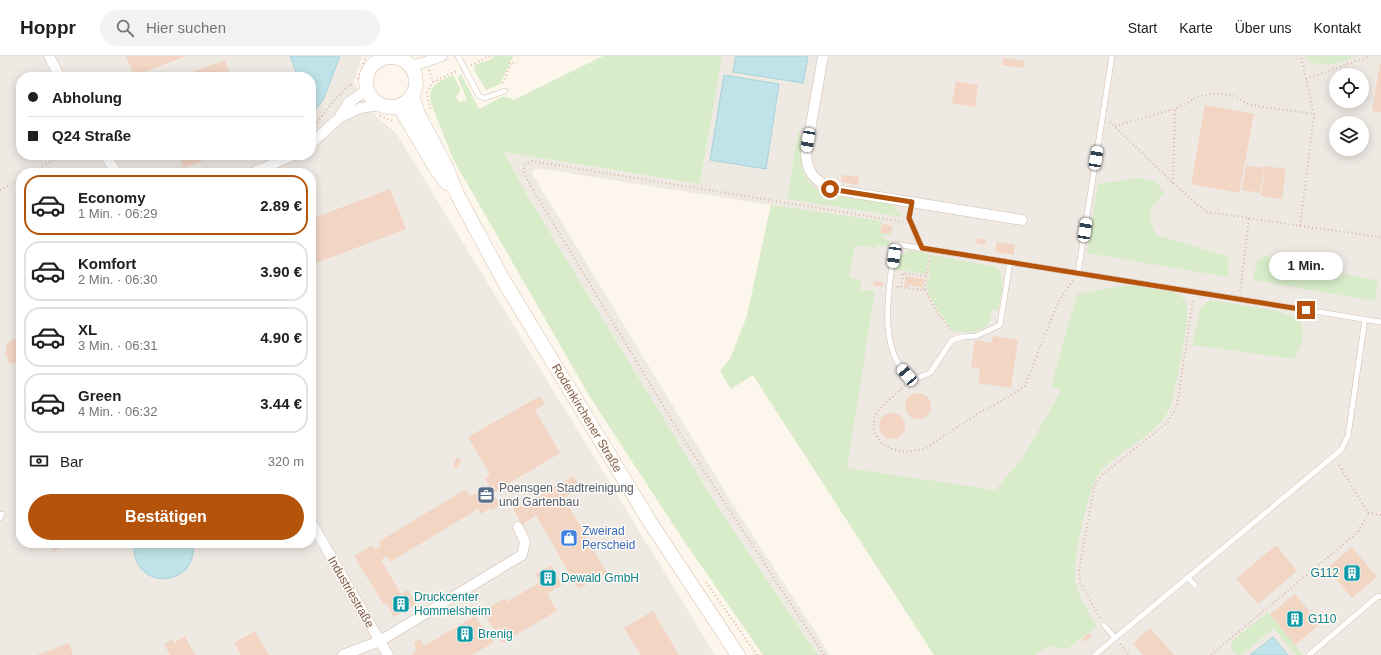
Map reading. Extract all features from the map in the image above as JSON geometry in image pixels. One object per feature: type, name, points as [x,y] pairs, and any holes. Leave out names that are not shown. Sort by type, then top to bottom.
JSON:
[{"type":"main road","points":[[392,56],[401,59],[410,65],[415,74],[416,86],[412,96],[399,106],[391,107],[381,105],[373,100],[360,87],[374,59],[392,56]]},
{"type":"main road","name":"Rodenkirchener Straße","points":[[412,96],[458,196],[505,283],[650,522],[738,655]]},
{"type":"main road","name":"Rodenkirchener Straße","points":[[399,106],[437,170],[458,196]]},
{"type":"street","points":[[49,56],[57,72]]},
{"type":"street","points":[[410,65],[426,62],[442,56]]},
{"type":"street","points":[[823,56],[806,154],[808,168],[815,179],[830,189],[1022,220]]},
{"type":"street","points":[[339,118],[348,102],[366,90],[360,87]]},
{"type":"street","points":[[316,139],[339,118],[360,108],[381,105]]},
{"type":"street","points":[[264,168],[282,160]]},
{"type":"street","name":"Industriestraße","points":[[343,655],[380,641],[522,555],[525,542],[518,527]]},
{"type":"street","name":"Industriestraße","points":[[316,531],[388,655]]},
{"type":"lane","points":[[458,56],[479,96],[486,98],[505,91]]},
{"type":"lane","points":[[1078,273],[1112,56]]},
{"type":"lane","points":[[912,202],[909,218],[910,224],[922,248]]},
{"type":"lane","points":[[1010,262],[1000,325],[976,336],[955,339],[943,352],[930,372],[914,378],[907,375],[899,365],[892,349],[887,319],[895,244],[931,249],[1381,322]]},
{"type":"lane","points":[[1095,655],[1341,450],[1348,436],[1365,319]]},
{"type":"lane","points":[[1188,578],[1195,585]]},
{"type":"lane","points":[[1309,655],[1378,596],[1381,597]]},
{"type":"lane","points":[[1104,625],[1115,638]]},
{"type":"path","points":[[432,113],[427,94],[433,82],[490,56]]},
{"type":"path","points":[[1300,226],[1314,114],[1301,56]]},
{"type":"path","points":[[1306,79],[1370,56]]},
{"type":"path","points":[[426,62],[433,82]]},
{"type":"path","points":[[499,86],[502,85],[511,62],[517,63]]},
{"type":"path","points":[[470,65],[473,71]]},
{"type":"path","points":[[316,125],[336,98],[350,84],[360,87]]},
{"type":"path","points":[[1115,126],[1175,109],[1197,97],[1216,93],[1234,96],[1250,105],[1314,114]]},
{"type":"path","points":[[1173,183],[1175,109]]},
{"type":"path","points":[[1103,115],[1173,183],[1206,212],[1381,237]]},
{"type":"path","points":[[40,168],[53,160]]},
{"type":"path","points":[[824,655],[684,440],[526,178],[524,166],[532,162],[910,224]]},
{"type":"path","points":[[0,190],[16,182]]},
{"type":"path","points":[[1240,299],[1249,218]]},
{"type":"path","points":[[931,249],[925,289],[940,318],[942,317],[955,339]]},
{"type":"path","points":[[901,287],[903,273],[927,276]]},
{"type":"path","points":[[914,378],[880,408],[874,418],[874,432],[882,444],[892,449],[905,452],[925,448],[977,414],[1025,386],[1058,302],[1078,273]]},
{"type":"path","points":[[890,285],[925,289]]},
{"type":"path","points":[[1104,625],[1080,582],[1079,571],[1094,488],[1102,475],[1168,422],[1173,415],[1177,406],[1194,292]]},
{"type":"path","points":[[1334,457],[1368,513],[1381,515]]},
{"type":"path","points":[[1210,655],[1358,532],[1368,513]]},
{"type":"path","points":[[703,578],[757,655]]},
{"type":"path","points":[[1115,638],[1129,655]]},
{"type":"shaded area","points":[[0,56],[362,56],[354,83],[377,117],[396,133],[715,655],[0,655]]},
{"type":"shaded area","points":[[722,56],[1381,56],[1381,655],[934,655],[753,375],[731,389],[720,371],[730,359],[747,316],[771,205],[536,168],[531,172],[730,500],[830,655],[818,655],[717,506],[527,195],[504,152],[700,184]]},
{"type":"green space","points":[[495,56],[513,56],[500,84],[486,90],[474,70],[475,65]]},
{"type":"green space","points":[[603,56],[722,56],[700,184],[504,152],[527,195],[717,506],[818,655],[763,655],[682,538],[590,397],[453,159],[431,103],[431,92],[435,85],[453,75],[460,88],[460,93],[456,96],[459,102],[467,100],[458,78],[461,74],[479,109],[504,96],[514,100]]},
{"type":"green space","points":[[1306,56],[1357,56],[1334,64],[1311,63]]},
{"type":"green space","points":[[798,131],[804,138],[802,164],[803,171],[810,183],[826,193],[892,204],[903,217],[787,199]]},
{"type":"green space","points":[[1139,178],[1156,182],[1164,193],[1152,208],[1150,217],[1156,235],[1224,255],[1229,258],[1228,277],[1087,253],[1098,184]]},
{"type":"green space","points":[[771,205],[882,221],[880,232],[891,234],[891,236],[882,235],[882,237],[890,240],[889,246],[877,245],[876,248],[855,245],[850,275],[851,278],[861,280],[860,290],[875,291],[847,468],[995,490],[1022,459],[1061,391],[1051,386],[1077,294],[1127,285],[1174,292],[1182,297],[1186,302],[1187,321],[1172,403],[1159,424],[1110,462],[1101,471],[1091,492],[1081,527],[1075,576],[1076,585],[1080,595],[1097,626],[1067,649],[1047,646],[1036,655],[934,655],[753,375],[731,389],[720,371],[730,359],[747,316]]},
{"type":"green space","points":[[909,250],[929,254],[926,274],[905,271],[906,269],[903,269],[902,271],[895,270],[900,256]]},
{"type":"green space","points":[[931,255],[997,267],[1003,283],[1002,294],[998,311],[992,310],[988,326],[972,333],[952,331],[942,315],[940,315],[926,288],[928,277],[930,277],[930,273],[928,273]]},
{"type":"green space","points":[[1266,256],[1276,261],[1376,280],[1378,283],[1375,301],[1253,280],[1257,260]]},
{"type":"green space","points":[[1211,300],[1278,311],[1289,316],[1298,316],[1301,323],[1303,338],[1294,359],[1192,345],[1201,307]]},
{"type":"green space","points":[[1268,612],[1303,655],[1296,655],[1274,628],[1241,655],[1237,655],[1231,648],[1232,641]]},
{"type":"water","points":[[290,56],[340,56],[323,100],[316,108],[316,72],[296,72]]},
{"type":"water","points":[[736,56],[808,56],[803,83],[733,72]]},
{"type":"water","points":[[724,75],[779,84],[766,169],[710,160]]},
{"type":"water","points":[[135,548],[193,548],[192,558],[186,569],[176,576],[165,579],[153,577],[143,570],[136,559]]},
{"type":"water","points":[[1273,637],[1288,655],[1250,655]]},
{"type":"building","points":[[126,56],[186,56],[144,72],[132,72]]},
{"type":"building","points":[[1003,58],[1025,61],[1024,68],[1002,65]]},
{"type":"building","points":[[225,60],[229,72],[193,72]]},
{"type":"building","points":[[1381,64],[1381,112],[1372,111]]},
{"type":"building","points":[[956,81],[978,85],[975,107],[952,103]]},
{"type":"building","points":[[1205,105],[1254,114],[1239,193],[1191,184]]},
{"type":"building","points":[[181,160],[205,160],[183,168]]},
{"type":"building","points":[[1246,165],[1264,168],[1260,193],[1242,190]]},
{"type":"building","points":[[1265,166],[1286,169],[1282,199],[1261,196]]},
{"type":"building","points":[[842,175],[859,177],[858,185],[841,182]]},
{"type":"building","points":[[390,189],[406,229],[316,263],[316,217]]},
{"type":"building","points":[[882,224],[893,226],[891,234],[880,233]]},
{"type":"building","points":[[977,238],[986,240],[985,245],[976,243]]},
{"type":"building","points":[[997,242],[1015,245],[1014,255],[995,252]]},
{"type":"building","points":[[906,276],[924,279],[923,288],[909,285],[908,287],[904,287]]},
{"type":"building","points":[[873,281],[883,282],[883,287],[873,285]]},
{"type":"building","points":[[993,336],[1018,340],[1011,388],[978,383],[980,368],[971,367],[975,340],[992,343]]},
{"type":"building","points":[[16,339],[16,364],[9,362],[5,353],[7,343]]},
{"type":"building","points":[[918,393],[927,397],[931,406],[927,415],[918,419],[909,415],[905,406],[909,397]]},
{"type":"building","points":[[540,396],[545,404],[535,410],[560,453],[493,493],[500,505],[491,511],[490,508],[481,514],[478,509],[390,562],[387,556],[381,560],[401,594],[408,590],[416,604],[394,617],[387,604],[384,605],[354,556],[372,545],[374,549],[381,546],[378,542],[466,489],[470,496],[489,487],[485,479],[490,475],[468,437]]},
{"type":"building","points":[[892,413],[901,417],[905,426],[901,435],[892,439],[883,435],[879,426],[883,417]]},
{"type":"building","points":[[456,458],[461,459],[458,468],[453,467]]},
{"type":"building","name":"Zweirad Perscheid","points":[[573,476],[581,488],[564,498],[607,573],[578,589],[536,515],[522,525],[513,508],[519,504],[521,507]]},
{"type":"building","points":[[1276,545],[1297,571],[1258,604],[1236,579]]},
{"type":"building","name":"G112","points":[[1352,547],[1377,577],[1352,598],[1327,568]]},
{"type":"building","points":[[53,548],[61,548],[54,551]]},
{"type":"building","points":[[551,565],[562,585],[547,594],[557,611],[502,643],[483,611],[505,598],[507,602],[540,582],[535,574]]},
{"type":"building","name":"G110","points":[[1295,594],[1320,624],[1295,645],[1270,614]]},
{"type":"building","points":[[653,611],[679,655],[641,655],[624,628]]},
{"type":"building","name":"Brenig","points":[[475,616],[483,628],[485,627],[494,642],[472,655],[413,655],[412,653],[416,651],[414,643],[420,639],[424,646]]},
{"type":"building","points":[[1150,628],[1174,655],[1143,655],[1133,643]]},
{"type":"building","points":[[255,631],[269,655],[241,655],[234,643]]},
{"type":"building","points":[[1089,633],[1092,636],[1085,642],[1082,639]]},
{"type":"building","points":[[185,636],[195,655],[170,655],[164,644],[172,639],[174,643]]},
{"type":"building","points":[[69,643],[73,655],[37,655]]},
{"type":"place","name":"Poensgen Stadtreinigung und Gartenbau","points":[[486,495]]},
{"type":"place","name":"Zweirad Perscheid","points":[[569,538]]},
{"type":"place","name":"G112","points":[[1352,573]]},
{"type":"place","name":"Dewald GmbH","points":[[548,578]]},
{"type":"place","name":"Druckcenter Hommelsheim","points":[[401,604]]},
{"type":"place","name":"G110","points":[[1295,619]]},
{"type":"place","name":"Brenig","points":[[465,634]]},
{"type":"route","points":[[830,189],[912,202],[909,218],[910,224],[922,248],[1306,310]]}]
